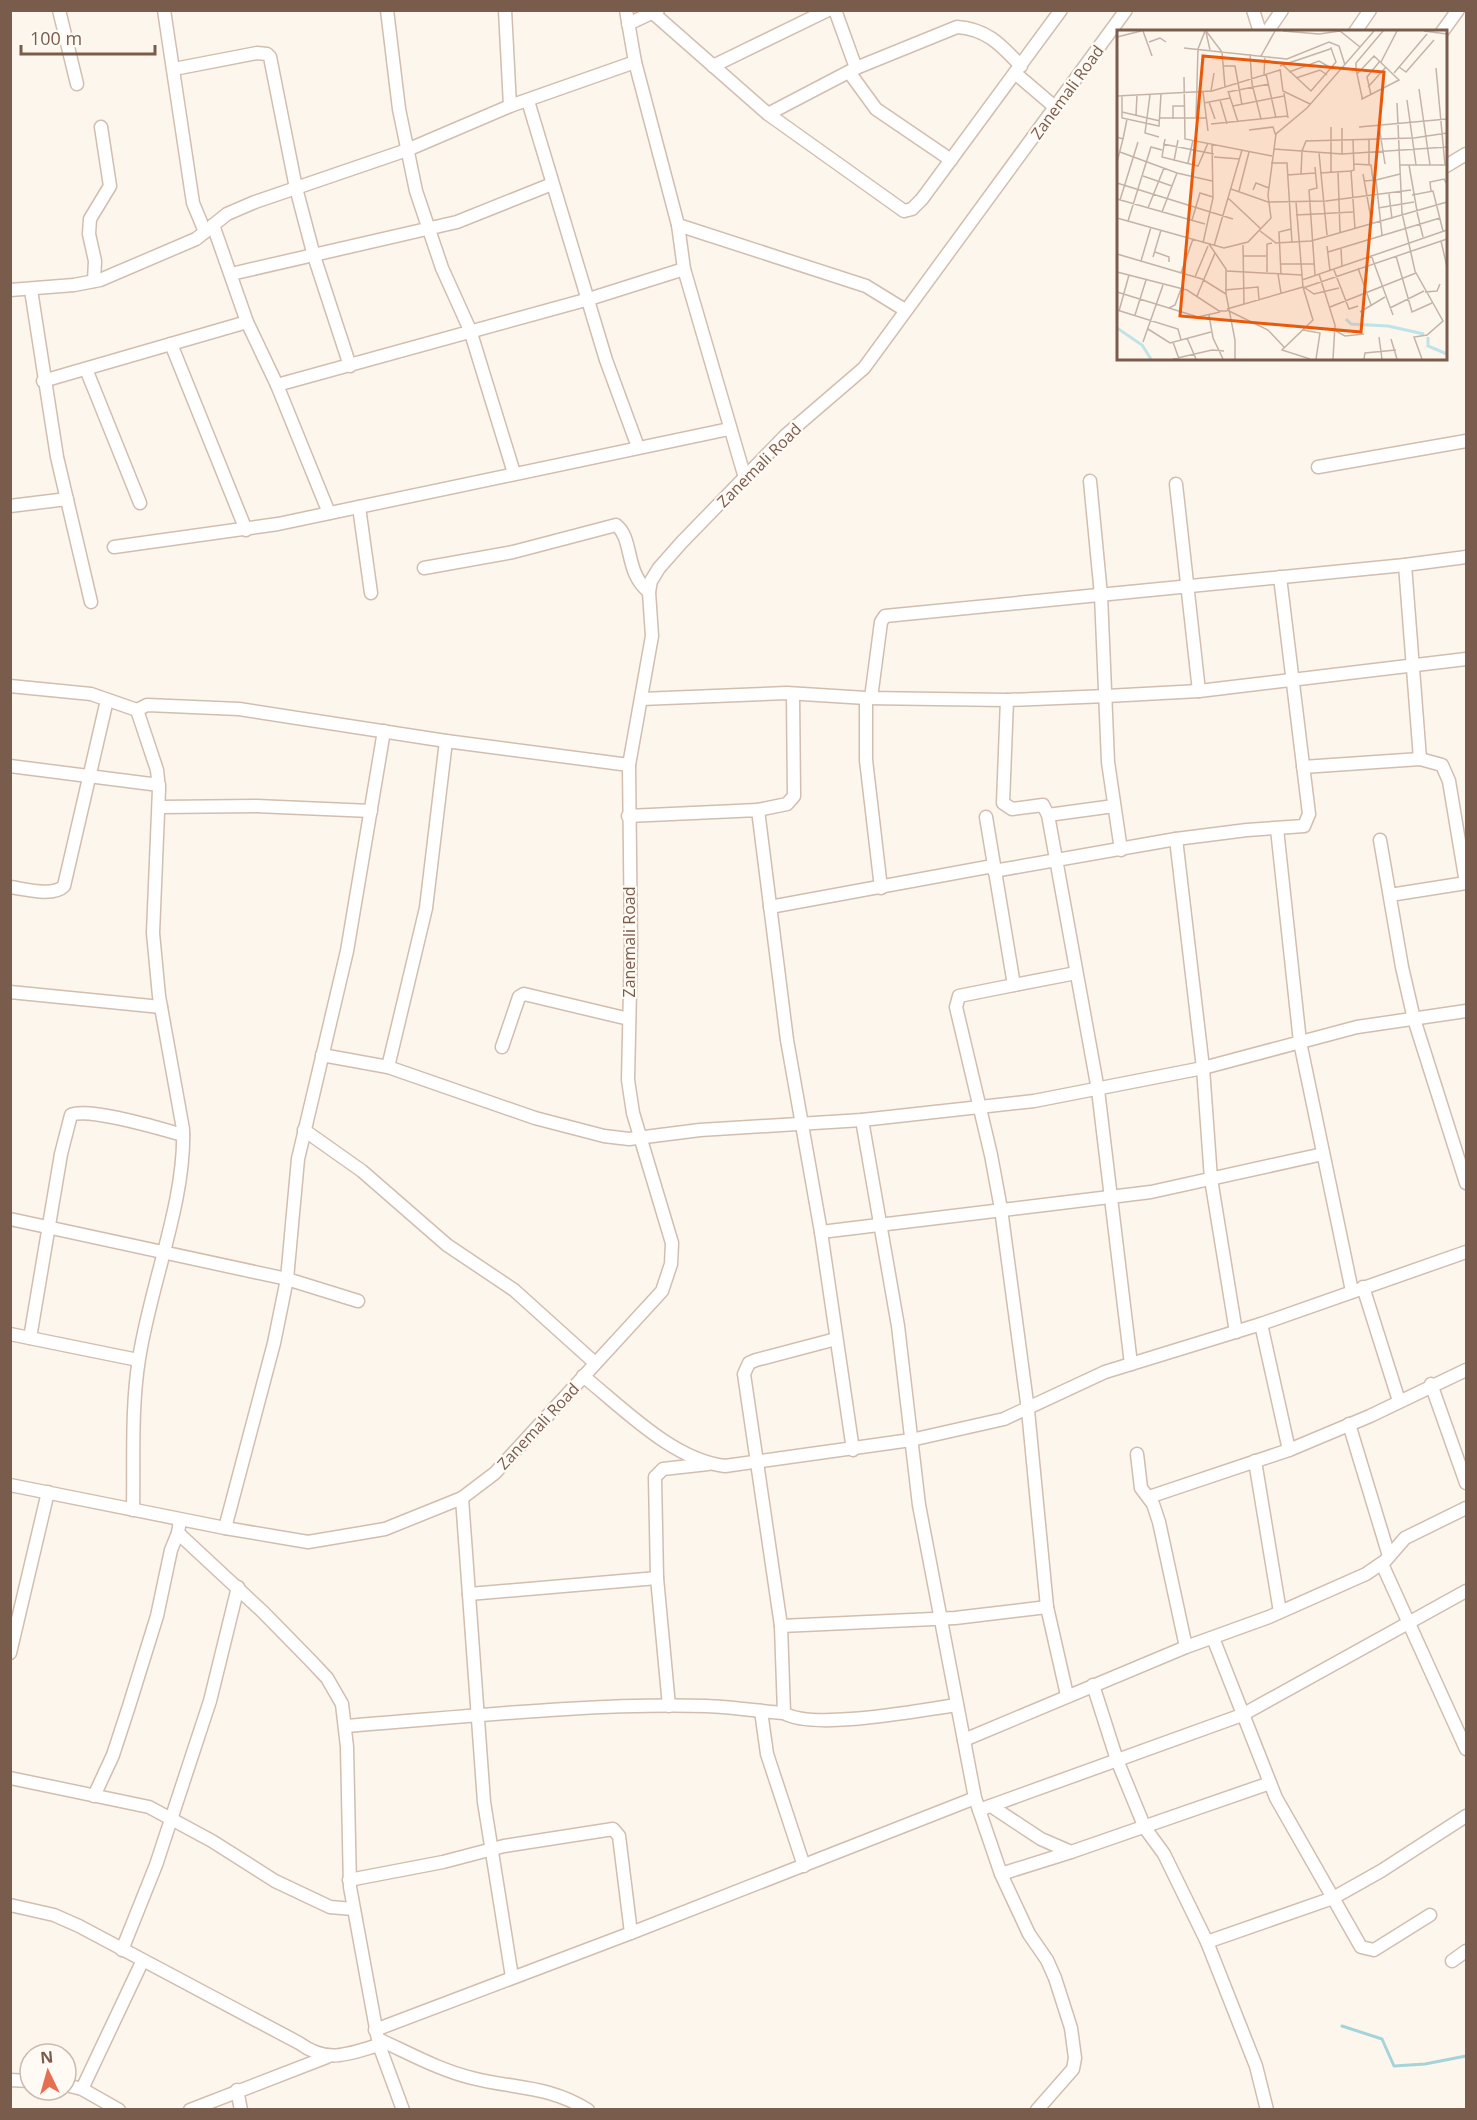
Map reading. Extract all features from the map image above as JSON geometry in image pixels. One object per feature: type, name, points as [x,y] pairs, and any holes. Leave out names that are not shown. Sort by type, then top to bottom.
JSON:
[{"type":"street","points":[[59,10],[77,84]]},
{"type":"street","points":[[164,10],[193,203],[209,228],[231,274],[247,322],[278,385],[329,513]]},
{"type":"street","points":[[387,10],[407,150],[428,231],[470,330],[514,472]]},
{"type":"street","points":[[505,10],[510,106]]},
{"type":"street","points":[[626,10],[635,62],[678,225],[684,269],[744,478]]},
{"type":"street","points":[[713,66],[828,10]]},
{"type":"street","points":[[835,10],[852,70],[876,109],[951,160]]},
{"type":"street","points":[[628,24],[656,12],[768,114],[904,211],[917,206],[1061,10]]},
{"type":"street","name":"Zanemali Road","points":[[10,1485],[180,1520],[309,1542],[385,1529],[462,1498],[495,1473],[662,1291],[670,1264],[672,1244],[640,1136],[628,1080],[631,945],[629,765],[652,636],[649,592],[651,581],[659,568],[786,435],[864,368],[1126,10]]},
{"type":"street","points":[[1253,10],[1259,30]]},
{"type":"street","points":[[1269,30],[1282,10]]},
{"type":"street","points":[[1356,30],[1370,10]]},
{"type":"street","points":[[1443,30],[1458,10]]},
{"type":"street","points":[[768,114],[852,70],[957,27],[972,28],[994,38],[1018,69],[1056,108]]},
{"type":"street","points":[[174,69],[258,53],[267,54],[272,62],[296,188],[314,256],[350,366]]},
{"type":"street","points":[[10,290],[31,290],[93,282],[196,239],[227,214],[407,150],[510,106],[635,62]]},
{"type":"street","points":[[528,101],[612,376],[638,447]]},
{"type":"street","points":[[93,282],[95,261],[89,234],[90,219],[110,186],[101,127]]},
{"type":"street","points":[[1447,165],[1467,154]]},
{"type":"street","points":[[231,274],[428,231],[480,215],[552,184]]},
{"type":"street","points":[[678,225],[866,286],[905,310]]},
{"type":"street","points":[[278,385],[470,330],[589,299],[684,269]]},
{"type":"street","points":[[31,290],[43,381],[91,602]]},
{"type":"street","points":[[43,381],[247,322]]},
{"type":"street","points":[[171,344],[246,530]]},
{"type":"street","points":[[86,369],[140,503]]},
{"type":"street","points":[[114,547],[246,530],[514,472],[638,447],[681,441],[729,429]]},
{"type":"street","points":[[1318,467],[1467,441]]},
{"type":"street","points":[[1090,482],[1101,595],[1108,762],[1121,850]]},
{"type":"street","points":[[1176,484],[1199,691]]},
{"type":"street","points":[[10,506],[67,499]]},
{"type":"street","points":[[359,507],[371,593]]},
{"type":"street","points":[[424,568],[513,552],[616,525],[624,537],[635,576],[649,592]]},
{"type":"street","points":[[881,888],[866,760],[869,698],[881,622],[885,616],[1405,566],[1467,557]]},
{"type":"street","points":[[1405,566],[1420,759]]},
{"type":"street","points":[[770,907],[994,868],[1176,840],[1247,830],[1300,828],[1306,823],[1309,814],[1280,577]]},
{"type":"street","points":[[641,699],[793,694],[869,698],[1007,700],[1107,696],[1199,691],[1467,659]]},
{"type":"street","points":[[10,686],[53,688],[91,694],[137,710],[147,705],[239,709],[446,741],[629,765]]},
{"type":"street","points":[[628,816],[758,810],[788,804],[794,796],[793,694]]},
{"type":"street","points":[[10,887],[39,891],[61,890],[64,886],[107,700]]},
{"type":"street","points":[[1007,700],[1003,803],[1012,809],[1043,805],[1048,815],[1098,1090],[1131,1364]]},
{"type":"street","points":[[133,1510],[138,1360],[176,1197],[183,1135],[161,1008],[153,933],[161,807],[159,785],[137,710]]},
{"type":"street","points":[[225,1528],[274,1343],[287,1279],[298,1159],[347,951],[384,731]]},
{"type":"street","points":[[388,1067],[426,909],[446,741]]},
{"type":"street","points":[[1303,767],[1420,759],[1434,761],[1447,771],[1466,883],[1390,895]]},
{"type":"street","points":[[10,766],[159,785]]},
{"type":"street","points":[[161,807],[256,806],[371,811]]},
{"type":"street","points":[[1048,815],[1114,806]]},
{"type":"street","points":[[758,810],[787,1040],[820,1232],[853,1450]]},
{"type":"street","points":[[986,817],[1014,985]]},
{"type":"street","points":[[1278,829],[1300,1042],[1323,1154],[1358,1289],[1399,1401]]},
{"type":"street","points":[[1176,840],[1203,1068],[1211,1179],[1236,1332]]},
{"type":"street","points":[[1380,840],[1402,967],[1414,1020],[1467,1183]]},
{"type":"street","points":[[1067,1695],[1047,1607],[1028,1410],[1001,1209],[956,1001],[959,996],[1076,973]]},
{"type":"street","points":[[10,992],[161,1008]]},
{"type":"street","points":[[502,1047],[519,997],[524,994],[629,1019]]},
{"type":"street","points":[[322,1055],[388,1067],[535,1118],[618,1139],[862,1120],[980,1107],[1098,1090],[1203,1068],[1357,1028],[1467,1011]]},
{"type":"street","points":[[30,1338],[66,1129],[71,1115],[93,1114],[183,1135]]},
{"type":"street","points":[[862,1120],[882,1223],[898,1326],[919,1505],[964,1740],[1001,1874],[1029,1934],[1055,1978],[1074,2049],[1073,2069],[1037,2109]]},
{"type":"street","points":[[304,1130],[362,1171],[447,1245],[514,1290],[595,1363]]},
{"type":"street","points":[[820,1232],[1151,1192],[1323,1154]]},
{"type":"street","points":[[10,1218],[287,1279],[358,1301]]},
{"type":"street","points":[[669,1706],[657,1578],[657,1473],[663,1469],[710,1464],[725,1466],[853,1450],[911,1440],[1004,1419],[1028,1410],[1080,1382],[1261,1324],[1467,1252]]},
{"type":"street","points":[[1261,1324],[1289,1450]]},
{"type":"street","points":[[10,1334],[138,1360]]},
{"type":"street","points":[[784,1713],[781,1626],[744,1374],[746,1367],[756,1359],[836,1339]]},
{"type":"street","points":[[1149,1497],[1289,1450],[1399,1401],[1431,1384],[1467,1370]]},
{"type":"street","points":[[584,1376],[680,1451],[710,1464]]},
{"type":"street","points":[[1431,1384],[1467,1483]]},
{"type":"street","points":[[1349,1424],[1386,1560],[1410,1621],[1467,1749]]},
{"type":"street","points":[[1137,1454],[1142,1488],[1149,1497],[1167,1556],[1186,1647]]},
{"type":"street","points":[[1255,1461],[1280,1612]]},
{"type":"street","points":[[10,1653],[48,1492]]},
{"type":"street","points":[[462,1498],[476,1716],[491,1850],[512,1977]]},
{"type":"street","points":[[964,1740],[1067,1695],[1280,1612],[1366,1574],[1386,1560],[1400,1541],[1418,1529],[1467,1508]]},
{"type":"street","points":[[94,1796],[113,1755],[129,1706],[157,1616],[169,1558],[180,1520]]},
{"type":"street","points":[[178,1533],[238,1587],[327,1678],[342,1704],[346,1726],[349,1880],[353,1909],[377,2038],[402,2109]]},
{"type":"street","points":[[469,1594],[657,1578]]},
{"type":"street","points":[[122,1950],[172,1818],[210,1701],[238,1587]]},
{"type":"street","points":[[190,2109],[377,2038],[512,1977],[631,1934],[804,1866],[1117,1760],[1242,1715],[1467,1591]]},
{"type":"street","points":[[781,1626],[941,1619],[1047,1607]]},
{"type":"street","points":[[1214,1638],[1270,1783],[1333,1898],[1365,1950],[1377,1948],[1430,1915]]},
{"type":"street","points":[[1093,1685],[1117,1760],[1145,1828],[1169,1862],[1207,1942],[1228,2002],[1256,2066],[1267,2109]]},
{"type":"street","points":[[346,1726],[476,1716],[669,1706],[708,1706],[784,1713],[794,1719],[837,1719],[957,1705]]},
{"type":"street","points":[[762,1711],[772,1773],[804,1866]]},
{"type":"street","points":[[10,1778],[149,1807],[172,1818],[275,1881],[330,1907],[353,1909]]},
{"type":"street","points":[[1001,1874],[1145,1828],[1176,1814],[1270,1783]]},
{"type":"street","points":[[981,1805],[1041,1839],[1071,1851]]},
{"type":"street","points":[[1207,1942],[1333,1898],[1381,1871],[1467,1816]]},
{"type":"street","points":[[349,1880],[491,1850],[608,1829],[617,1831],[631,1934]]},
{"type":"street","points":[[10,1905],[54,1915],[310,2051],[327,2057]]},
{"type":"street","points":[[1452,1961],[1467,1951]]},
{"type":"street","points":[[82,2088],[142,1962]]},
{"type":"street","points":[[377,2038],[457,2074],[490,2082],[545,2090],[588,2109]]},
{"type":"street","points":[[78,2087],[119,2109]]},
{"type":"street","points":[[237,2090],[241,2109]]},
{"type":"waterway","points":[[1342,2026],[1382,2039],[1394,2066],[1425,2064],[1466,2056]]}]
